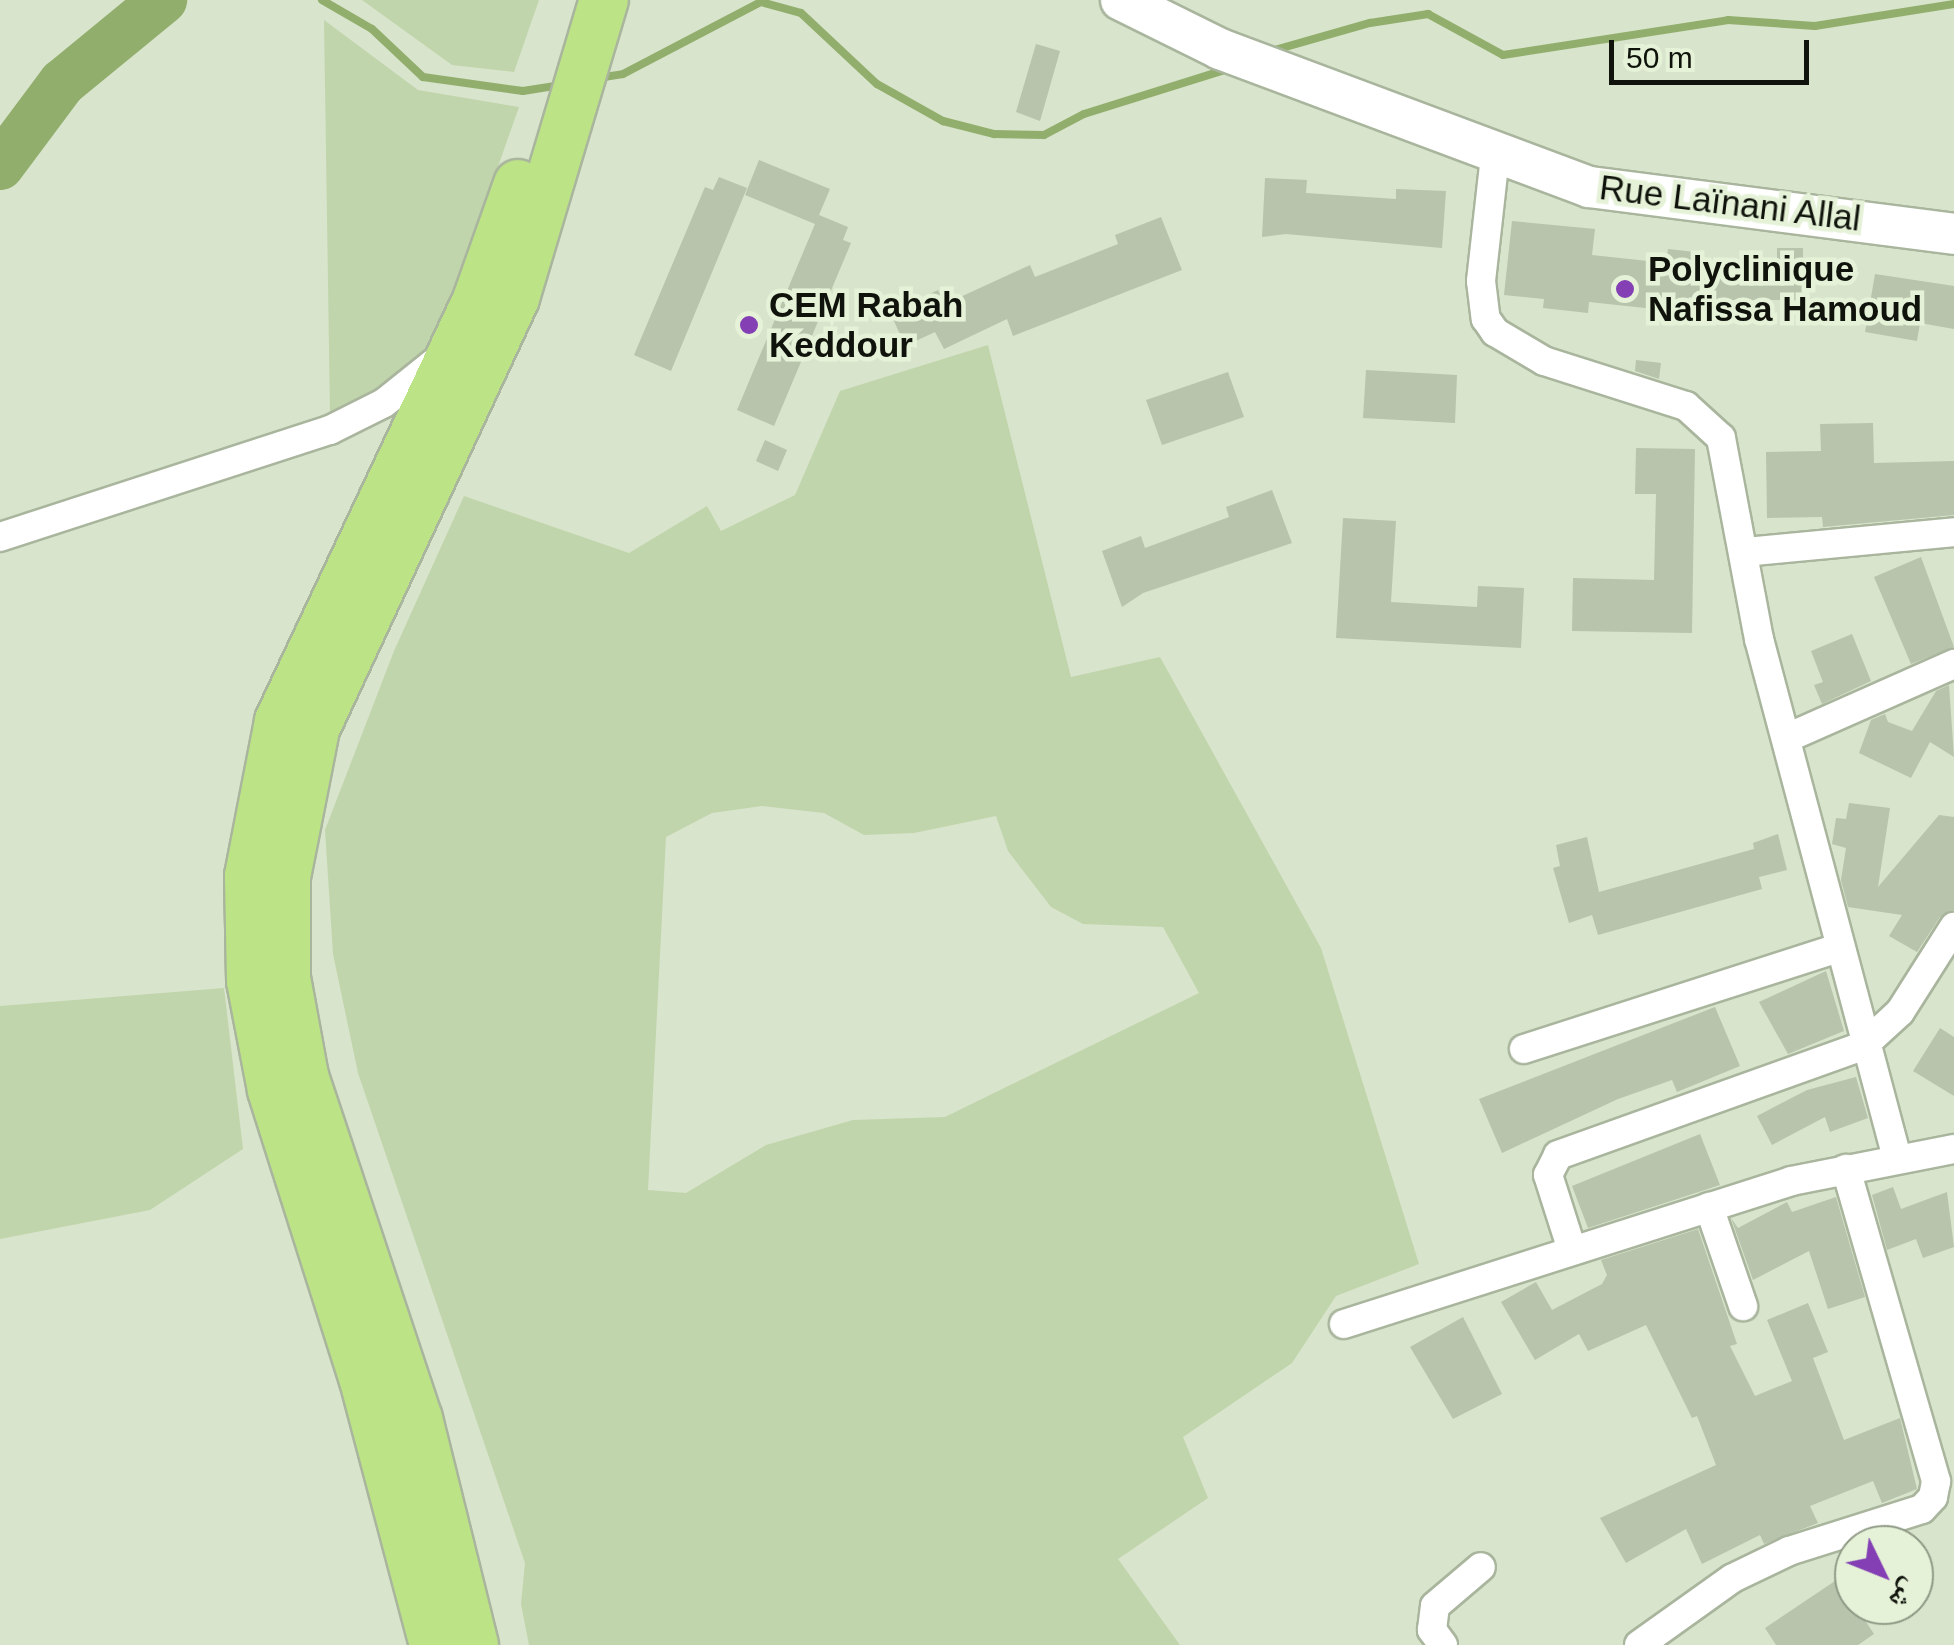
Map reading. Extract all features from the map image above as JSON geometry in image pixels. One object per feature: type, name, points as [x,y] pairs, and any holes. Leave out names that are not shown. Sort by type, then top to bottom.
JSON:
[{"type":"highway","points":[[474,1645],[418,1420],[304,1076],[286,978],[286,878],[302,778],[332,682],[508,315],[550,127],[583,14]]},
{"type":"highway","points":[[434,1645],[364,1377],[272,1090],[248,928],[254,824],[279,721],[457,344],[550,127]]},
{"type":"main road","name":"Rue Laïnani Allal","points":[[1121,0],[1220,49],[1495,156],[1624,194],[1954,234]]},
{"type":"street","points":[[1495,156],[1481,281],[1486,319],[1544,361],[1686,406],[1709,422],[1731,467],[1759,639],[1788,738],[1836,948],[1896,1158]]},
{"type":"street","points":[[0,536],[354,420],[457,344]]},
{"type":"street","points":[[1744,552],[1954,532]]},
{"type":"street","points":[[1788,738],[1954,664]]},
{"type":"street","points":[[1572,1250],[1548,1175],[1558,1155],[1863,1046],[1900,1012],[1954,927]]},
{"type":"street","points":[[1524,1049],[1836,948]]},
{"type":"street","points":[[1344,1324],[1709,1207],[1846,1169],[1954,1149]]},
{"type":"street","points":[[1639,1645],[1732,1578],[1789,1551],[1922,1509],[1933,1497],[1936,1481],[1846,1169]]},
{"type":"street","points":[[1709,1207],[1743,1306]]},
{"type":"street","points":[[1442,1645],[1432,1630],[1434,1606],[1481,1567]]},
{"type":"green space","points":[[362,0],[539,0],[514,72],[452,65]]},
{"type":"green space","points":[[324,20],[418,90],[519,107],[436,343],[386,383],[330,414]]},
{"type":"green space","points":[[988,345],[1071,677],[1160,657],[1321,948],[1419,1264],[1336,1296],[1292,1363],[1183,1437],[1208,1498],[1118,1559],[1180,1645],[529,1645],[521,1604],[525,1563],[358,1073],[333,954],[325,830],[394,651],[464,496],[629,553],[707,506],[721,531],[795,495],[840,391]],"holes":[[[762,806],[824,813],[864,835],[914,833],[996,816],[1008,851],[1051,907],[1083,924],[1163,927],[1199,993],[945,1117],[853,1120],[766,1145],[686,1193],[648,1190],[666,837],[712,813]]]},
{"type":"green space","points":[[224,988],[243,1149],[150,1210],[0,1239],[0,1006]]},
{"type":"building","points":[[1036,44],[1060,51],[1040,121],[1016,112]]},
{"type":"building","points":[[759,160],[830,189],[819,215],[848,227],[843,240],[851,243],[774,426],[737,410],[815,224],[745,195]]},
{"type":"building","points":[[719,177],[747,188],[671,371],[634,355],[705,187],[713,190]]},
{"type":"building","points":[[1265,178],[1307,180],[1306,193],[1396,199],[1396,189],[1446,191],[1442,248],[1286,234],[1262,237]]},
{"type":"building","points":[[1161,217],[1182,270],[1013,336],[1007,319],[944,349],[935,332],[905,346],[890,312],[938,290],[945,304],[1030,265],[1035,277],[1118,244],[1115,235]]},
{"type":"building","points":[[1512,221],[1595,229],[1592,255],[1666,263],[1668,249],[1704,253],[1702,267],[1756,273],[1756,261],[1777,261],[1777,248],[1803,248],[1803,300],[1721,300],[1720,316],[1589,302],[1588,313],[1543,308],[1544,299],[1504,295]]},
{"type":"building","points":[[1875,274],[1954,286],[1954,329],[1920,323],[1917,341],[1865,332]]},
{"type":"building","points":[[1636,360],[1661,363],[1659,379],[1635,371]]},
{"type":"building","points":[[1366,370],[1457,375],[1455,423],[1363,418]]},
{"type":"building","points":[[1228,372],[1244,417],[1162,445],[1146,400]]},
{"type":"building","points":[[1873,423],[1874,463],[1954,461],[1954,515],[1823,527],[1822,517],[1767,518],[1766,452],[1821,451],[1820,424]]},
{"type":"building","points":[[765,440],[787,450],[778,471],[756,461]]},
{"type":"building","points":[[1636,448],[1695,449],[1692,633],[1572,631],[1573,578],[1654,580],[1656,494],[1635,494]]},
{"type":"building","points":[[1272,490],[1292,543],[1143,593],[1122,607],[1102,551],[1141,536],[1145,548],[1229,517],[1226,507]]},
{"type":"building","points":[[1343,518],[1396,521],[1391,602],[1477,607],[1478,586],[1524,588],[1521,648],[1336,638]]},
{"type":"building","points":[[1921,557],[1954,647],[1911,664],[1874,577]]},
{"type":"building","points":[[1852,634],[1871,681],[1822,704],[1814,685],[1823,682],[1811,651]]},
{"type":"building","points":[[1949,685],[1954,757],[1930,742],[1911,778],[1859,753],[1871,720],[1885,714],[1888,722],[1912,731],[1936,691]]},
{"type":"building","points":[[1849,803],[1890,808],[1878,887],[1939,815],[1954,817],[1954,910],[1940,917],[1917,952],[1889,936],[1902,915],[1848,907],[1841,880],[1846,848],[1832,844],[1836,818],[1846,819]]},
{"type":"building","points":[[1778,834],[1787,870],[1759,877],[1762,889],[1598,935],[1592,915],[1569,923],[1553,868],[1560,866],[1556,845],[1587,837],[1599,892],[1754,849],[1753,843]]},
{"type":"building","points":[[1826,971],[1844,1031],[1788,1054],[1759,1002]]},
{"type":"building","points":[[1715,1007],[1740,1066],[1677,1092],[1672,1080],[1618,1099],[1502,1153],[1479,1099]]},
{"type":"building","points":[[1940,1028],[1954,1037],[1954,1096],[1913,1071]]},
{"type":"building","points":[[1856,1077],[1868,1118],[1830,1132],[1825,1117],[1772,1145],[1757,1116],[1807,1090]]},
{"type":"building","points":[[1700,1134],[1720,1185],[1588,1228],[1572,1186]]},
{"type":"building","points":[[1893,1187],[1901,1209],[1947,1192],[1954,1247],[1923,1258],[1916,1239],[1887,1250],[1872,1195]]},
{"type":"building","points":[[1836,1197],[1865,1297],[1828,1309],[1809,1251],[1753,1280],[1731,1218],[1738,1228],[1787,1202],[1792,1212]]},
{"type":"building","points":[[1698,1229],[1737,1344],[1730,1346],[1755,1396],[1792,1381],[1767,1320],[1808,1303],[1828,1352],[1813,1358],[1844,1440],[1900,1418],[1917,1489],[1882,1503],[1873,1481],[1810,1506],[1818,1523],[1764,1544],[1760,1535],[1702,1564],[1686,1529],[1626,1563],[1600,1518],[1716,1465],[1697,1416],[1692,1418],[1646,1325],[1588,1351],[1579,1334],[1535,1360],[1501,1302],[1536,1282],[1552,1310],[1602,1284],[1607,1275],[1601,1260]]},
{"type":"building","points":[[1463,1317],[1502,1394],[1453,1419],[1410,1347]]},
{"type":"building","points":[[1834,1582],[1834,1625],[1868,1625],[1874,1634],[1858,1645],[1776,1645],[1765,1628]]},
{"type":"waterway","points":[[0,166],[62,83],[163,0]]},
{"type":"waterway","points":[[322,0],[372,29],[423,77],[523,91],[559,85]]},
{"type":"waterway","points":[[598,78],[623,74],[761,2],[801,13],[877,84],[943,121],[994,134],[1044,135],[1084,114],[1228,69]]},
{"type":"waterway","points":[[1268,52],[1370,23],[1428,14],[1503,55],[1728,20],[1815,26],[1954,4]]},
{"type":"place","name":"Polyclinique Nafissa Hamoud","points":[[1625,289]]},
{"type":"place","name":"CEM Rabah Keddour","points":[[749,325]]}]
